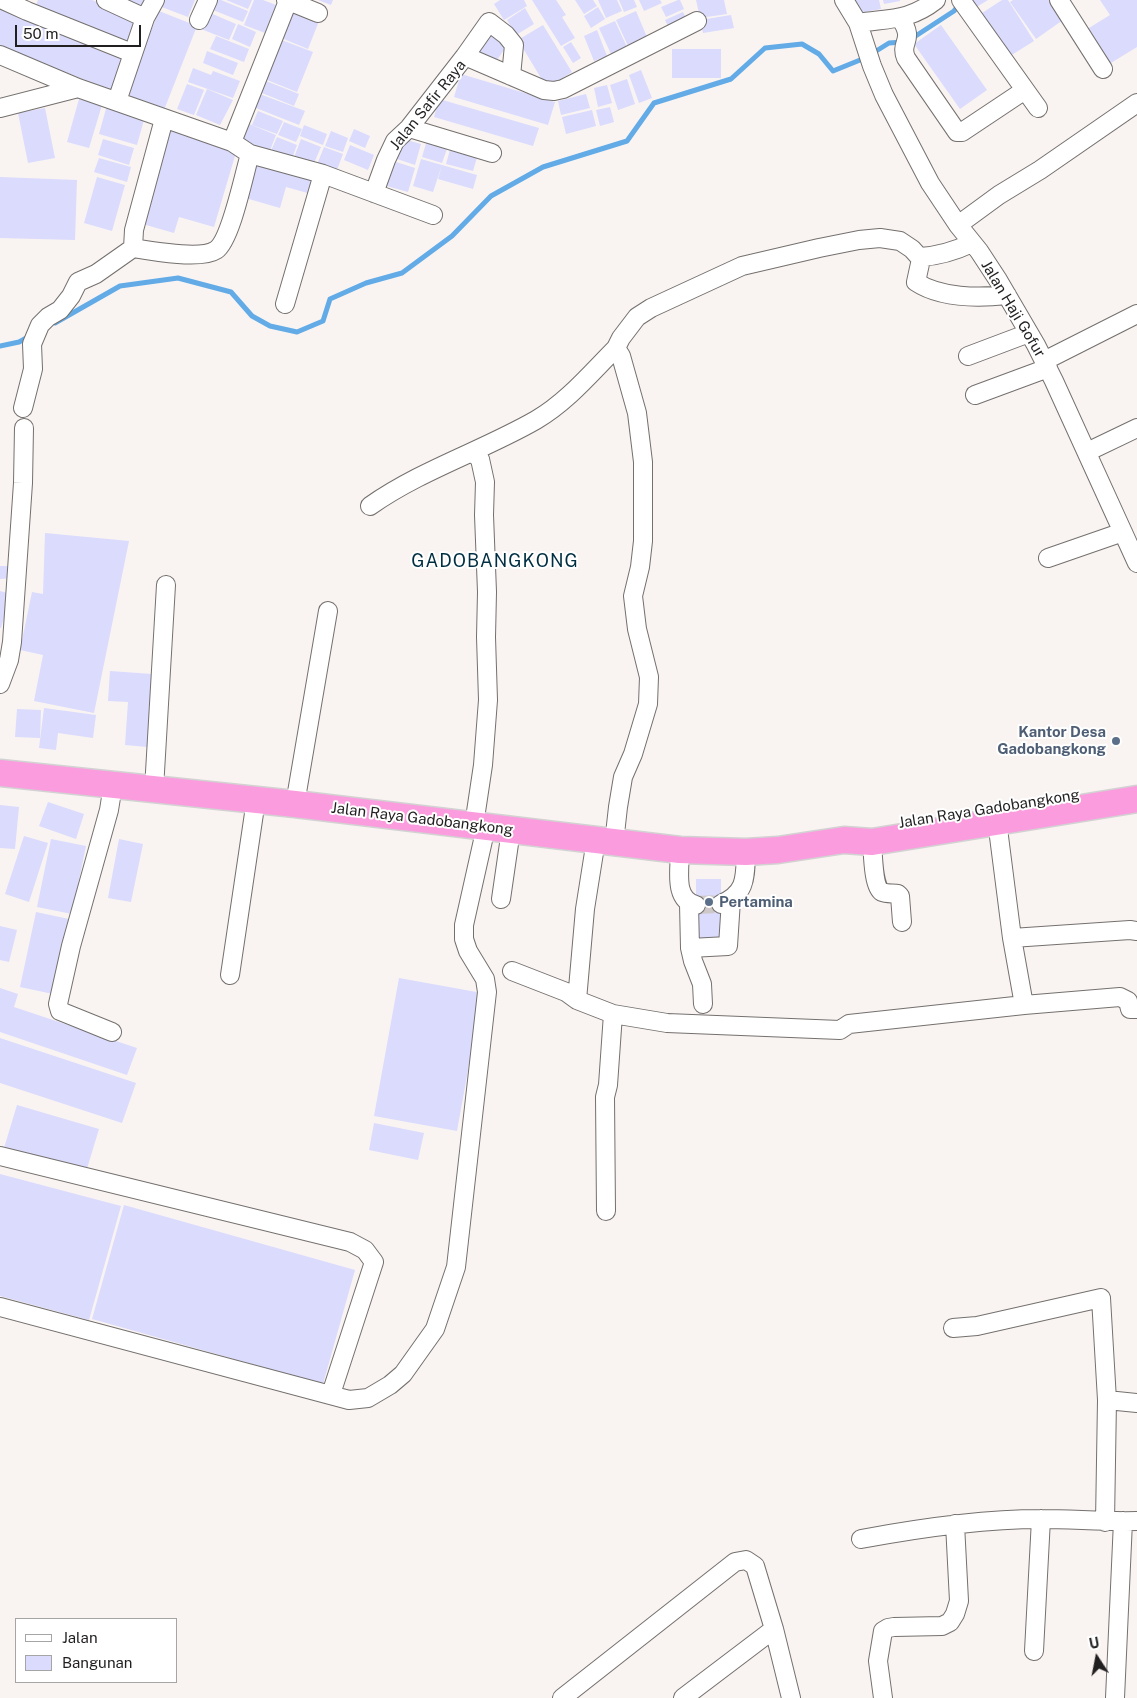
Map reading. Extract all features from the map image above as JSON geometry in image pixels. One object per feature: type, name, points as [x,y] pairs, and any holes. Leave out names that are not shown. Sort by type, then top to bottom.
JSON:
[{"type":"highway","name":"Jalan Raya Gadobangkong","points":[[0,773],[295,804],[680,850],[746,852],[778,850],[844,840],[872,842],[1137,799]]},
{"type":"highway","name":"Jalan Raya Gadobangkong","points":[[844,840],[870,827],[1137,786]]},
{"type":"street","points":[[4,0],[27,12],[127,51],[132,55]]},
{"type":"street","points":[[106,0],[145,18]]},
{"type":"street","points":[[117,101],[145,18],[154,0]]},
{"type":"street","points":[[199,20],[208,0]]},
{"type":"street","points":[[232,142],[287,0],[318,13]]},
{"type":"street","points":[[844,0],[858,23],[900,18],[925,8],[936,0]]},
{"type":"street","points":[[1059,0],[1103,69]]},
{"type":"street","points":[[962,1],[1038,108]]},
{"type":"street","points":[[900,18],[906,28],[906,58],[959,132],[962,132],[1025,90]]},
{"type":"street","name":"Jalan Safir Raya","points":[[374,193],[395,141],[409,128],[465,56],[544,90],[554,91],[563,89],[697,21]]},
{"type":"street","points":[[465,56],[489,22],[506,35],[514,45],[511,76]]},
{"type":"street","name":"Jalan Haji Gofur","points":[[858,23],[884,95],[930,182],[1007,295],[1046,364],[1137,560]]},
{"type":"street","points":[[0,55],[78,88],[232,142],[250,154],[323,174],[433,215]]},
{"type":"street","points":[[0,108],[78,88]]},
{"type":"street","points":[[958,225],[999,195],[1040,170],[1137,103]]},
{"type":"street","points":[[133,248],[134,230],[164,119]]},
{"type":"street","points":[[409,128],[492,153]]},
{"type":"street","points":[[23,408],[32,370],[32,344],[40,326],[48,317],[60,310],[71,296],[78,282],[96,274],[133,248],[152,252],[201,255],[218,249],[228,233],[250,154]]},
{"type":"street","points":[[286,304],[323,174]]},
{"type":"street","points":[[370,506],[381,498],[473,453],[558,406],[616,348],[637,317],[742,266],[859,240],[880,238],[900,241],[920,257],[936,256],[972,243]]},
{"type":"street","points":[[920,257],[916,281],[929,288],[970,297],[1007,295]]},
{"type":"street","points":[[975,395],[1046,364],[1137,314]]},
{"type":"street","points":[[968,356],[1029,333]]},
{"type":"street","points":[[577,1000],[583,927],[605,842],[618,807],[624,777],[648,704],[649,677],[637,629],[633,596],[640,567],[643,541],[643,462],[637,413],[621,356],[616,348]]},
{"type":"street","points":[[0,684],[9,660],[12,642],[24,483],[24,428]]},
{"type":"street","points":[[1086,452],[1137,428]]},
{"type":"street","points":[[473,453],[480,459],[485,482],[484,530],[487,592],[488,700],[483,765],[501,899]]},
{"type":"street","points":[[1048,558],[1123,532]]},
{"type":"street","points":[[154,789],[166,585]]},
{"type":"street","points":[[295,804],[328,611]]},
{"type":"street","points":[[112,1032],[60,1011],[58,1004],[71,946],[109,810],[113,785]]},
{"type":"street","points":[[230,975],[256,800]]},
{"type":"street","points":[[996,821],[1012,938],[1024,1005]]},
{"type":"street","points":[[0,1307],[349,1400],[368,1398],[390,1385],[403,1374],[435,1329],[456,1267],[487,992],[485,979],[468,951],[464,939],[464,925],[490,827]]},
{"type":"street","points":[[872,842],[878,888],[883,892],[898,894],[902,922]]},
{"type":"street","points":[[680,850],[680,890],[683,898],[692,904],[690,948],[702,984],[703,1004]]},
{"type":"street","points":[[690,948],[728,946],[726,902],[739,893],[745,875],[746,852]]},
{"type":"street","points":[[1012,938],[1137,931]]},
{"type":"street","points":[[512,971],[566,992],[577,1000],[613,1014],[667,1023],[840,1030],[849,1024],[1024,1005],[1120,997],[1128,1001],[1130,1009],[1137,1009]]},
{"type":"street","points":[[606,1211],[605,1097],[608,1085],[613,1014]]},
{"type":"street","points":[[0,1156],[350,1242],[365,1250],[374,1262],[331,1394]]},
{"type":"street","points":[[953,1328],[977,1326],[1101,1298],[1107,1400],[1105,1522]]},
{"type":"street","points":[[1107,1400],[1137,1403]]},
{"type":"street","points":[[1034,1651],[1041,1519]]},
{"type":"street","points":[[861,1539],[955,1524],[1041,1519],[1105,1522],[1130,1521],[1114,1698]]},
{"type":"street","points":[[883,1698],[878,1661],[883,1631],[894,1627],[942,1626],[950,1622],[955,1614],[959,1601],[955,1524]]},
{"type":"street","points":[[562,1698],[735,1562],[746,1560],[755,1566],[774,1629],[790,1698]]},
{"type":"street","points":[[683,1698],[774,1629]]},
{"type":"building","points":[[38,0],[92,0],[140,19],[130,45],[35,7]]},
{"type":"building","points":[[129,0],[148,0],[143,12],[127,6]]},
{"type":"building","points":[[162,0],[195,0],[188,17],[159,6]]},
{"type":"building","points":[[217,0],[248,11],[243,22],[213,10]]},
{"type":"building","points":[[226,0],[252,0],[248,9]]},
{"type":"building","points":[[254,0],[263,0],[276,5],[265,33],[244,25]]},
{"type":"building","points":[[318,0],[333,0],[331,5]]},
{"type":"building","points":[[500,0],[524,0],[527,6],[504,20],[494,4]]},
{"type":"building","points":[[532,0],[556,0],[566,15],[562,17],[575,38],[561,46]]},
{"type":"building","points":[[575,0],[593,0],[597,6],[584,14]]},
{"type":"building","points":[[598,0],[617,0],[622,11],[606,18]]},
{"type":"building","points":[[619,0],[634,0],[637,7],[624,12]]},
{"type":"building","points":[[639,0],[660,0],[662,3],[644,11]]},
{"type":"building","points":[[680,0],[684,9],[666,17],[661,7]]},
{"type":"building","points":[[696,0],[724,0],[727,14],[700,18]]},
{"type":"building","points":[[851,0],[879,0],[881,9],[854,14]]},
{"type":"building","points":[[883,0],[900,0],[900,1],[884,4]]},
{"type":"building","points":[[970,0],[988,0],[975,8]]},
{"type":"building","points":[[1002,0],[1008,0],[1034,41],[1010,56],[982,13]]},
{"type":"building","points":[[1013,0],[1049,0],[1063,20],[1036,39],[1010,2]]},
{"type":"building","points":[[1100,0],[1137,0],[1137,47],[1106,66],[1084,31],[1110,15]]},
{"type":"building","points":[[598,7],[605,19],[591,28],[584,16]]},
{"type":"building","points":[[0,8],[128,59],[115,92],[0,46]]},
{"type":"building","points":[[525,8],[534,24],[516,35],[507,20]]},
{"type":"building","points":[[292,10],[319,21],[308,49],[279,37]]},
{"type":"building","points":[[159,11],[197,26],[164,110],[125,94]]},
{"type":"building","points":[[636,11],[647,37],[628,46],[616,20]]},
{"type":"building","points":[[208,12],[236,24],[229,40],[201,29]]},
{"type":"building","points":[[683,12],[688,22],[670,30],[665,20]]},
{"type":"building","points":[[731,15],[734,28],[703,33],[700,20]]},
{"type":"building","points":[[615,21],[627,47],[611,54],[599,28]]},
{"type":"building","points":[[238,24],[256,32],[250,47],[232,39]]},
{"type":"building","points":[[543,25],[572,72],[547,88],[518,40]]},
{"type":"building","points":[[941,25],[987,90],[960,109],[914,44]]},
{"type":"building","points":[[486,29],[508,44],[495,63],[473,48]]},
{"type":"building","points":[[597,30],[607,56],[594,61],[584,36]]},
{"type":"building","points":[[216,36],[249,49],[244,62],[210,49]]},
{"type":"building","points":[[279,39],[313,52],[297,92],[262,78]]},
{"type":"building","points":[[571,42],[581,58],[573,63],[563,47]]},
{"type":"building","points":[[672,49],[721,49],[721,78],[672,78]]},
{"type":"building","points":[[207,51],[238,63],[233,75],[203,63]]},
{"type":"building","points":[[193,68],[211,75],[213,71],[240,81],[233,98],[188,82]]},
{"type":"building","points":[[641,70],[652,98],[639,103],[629,75]]},
{"type":"building","points":[[461,74],[555,102],[548,125],[454,97]]},
{"type":"building","points":[[261,79],[299,94],[294,106],[257,91]]},
{"type":"building","points":[[627,79],[635,104],[618,110],[610,85]]},
{"type":"building","points":[[187,84],[204,90],[194,115],[177,109]]},
{"type":"building","points":[[607,85],[612,103],[598,107],[594,88]]},
{"type":"building","points":[[207,89],[233,100],[220,125],[196,115]]},
{"type":"building","points":[[257,93],[305,111],[299,125],[251,106]]},
{"type":"building","points":[[586,94],[590,108],[561,115],[558,101]]},
{"type":"building","points":[[79,99],[102,105],[89,148],[67,142]]},
{"type":"building","points":[[439,99],[539,128],[533,146],[434,117]]},
{"type":"building","points":[[107,105],[145,116],[137,145],[99,134]]},
{"type":"building","points":[[610,107],[614,122],[600,126],[596,110]]},
{"type":"building","points":[[45,108],[55,158],[28,163],[18,113]]},
{"type":"building","points":[[592,110],[596,126],[566,134],[562,117]]},
{"type":"building","points":[[258,111],[283,121],[277,134],[252,125]]},
{"type":"building","points":[[284,122],[302,129],[296,142],[278,135]]},
{"type":"building","points":[[249,124],[276,135],[269,153],[242,142]]},
{"type":"building","points":[[304,125],[327,134],[323,145],[300,136]]},
{"type":"building","points":[[167,128],[237,149],[214,227],[179,217],[174,233],[139,223]]},
{"type":"building","points":[[354,129],[370,136],[365,148],[349,141]]},
{"type":"building","points":[[331,131],[348,138],[343,152],[325,146]]},
{"type":"building","points":[[277,137],[297,145],[291,161],[270,153]]},
{"type":"building","points":[[400,138],[421,144],[415,165],[394,158]]},
{"type":"building","points":[[103,139],[134,148],[129,165],[98,155]]},
{"type":"building","points":[[301,139],[321,147],[312,168],[293,160]]},
{"type":"building","points":[[427,140],[448,146],[442,163],[422,157]]},
{"type":"building","points":[[350,145],[374,155],[368,170],[344,160]]},
{"type":"building","points":[[451,146],[478,154],[473,171],[446,164]]},
{"type":"building","points":[[324,147],[343,154],[335,175],[316,167]]},
{"type":"building","points":[[99,158],[131,167],[127,182],[94,172]]},
{"type":"building","points":[[253,159],[316,177],[311,194],[286,187],[280,208],[242,197]]},
{"type":"building","points":[[421,159],[442,165],[433,192],[413,186]]},
{"type":"building","points":[[390,160],[415,168],[408,192],[383,185]]},
{"type":"building","points":[[442,165],[477,175],[473,189],[438,179]]},
{"type":"building","points":[[0,177],[77,180],[75,240],[0,238]]},
{"type":"building","points":[[97,177],[125,185],[112,231],[84,223]]},
{"type":"building","points":[[45,533],[129,541],[94,713],[34,701],[43,655],[20,650],[32,592],[43,594]]},
{"type":"building","points":[[0,566],[13,566],[13,578],[0,579]]},
{"type":"building","points":[[0,591],[11,594],[1,628],[0,628]]},
{"type":"building","points":[[110,671],[152,674],[147,747],[125,745],[128,702],[108,701]]},
{"type":"building","points":[[44,708],[96,715],[93,738],[58,733],[56,750],[39,748]]},
{"type":"building","points":[[17,709],[41,710],[40,738],[15,737]]},
{"type":"building","points":[[48,802],[84,814],[76,839],[39,826]]},
{"type":"building","points":[[0,805],[19,807],[15,849],[0,848]]},
{"type":"building","points":[[24,836],[48,843],[29,902],[5,894]]},
{"type":"building","points":[[51,839],[86,846],[72,914],[37,907]]},
{"type":"building","points":[[119,839],[143,844],[131,902],[108,898]]},
{"type":"building","points":[[696,879],[721,879],[721,941],[696,941]]},
{"type":"building","points":[[36,912],[69,919],[53,994],[20,987]]},
{"type":"building","points":[[0,926],[17,930],[9,962],[0,960]]},
{"type":"building","points":[[399,978],[482,993],[457,1131],[374,1116]]},
{"type":"building","points":[[0,988],[18,994],[14,1007],[137,1048],[127,1075],[0,1032]]},
{"type":"building","points":[[0,1038],[136,1083],[122,1123],[0,1083]]},
{"type":"building","points":[[17,1105],[99,1129],[86,1172],[4,1148]]},
{"type":"building","points":[[374,1123],[424,1133],[418,1160],[369,1150]]},
{"type":"building","points":[[0,1174],[121,1206],[89,1320],[0,1296]]},
{"type":"building","points":[[124,1205],[355,1270],[323,1384],[92,1319]]},
{"type":"waterway","points":[[911,39],[954,11],[960,3]]},
{"type":"waterway","points":[[55,323],[120,286],[178,278],[231,292],[252,316],[270,326],[297,332],[323,321],[330,299],[366,283],[402,273],[452,236],[491,196],[543,167],[627,141],[654,103],[731,79],[765,48],[802,44],[819,54],[833,71],[865,58],[889,43],[903,42]]},
{"type":"waterway","points":[[0,346],[19,342],[30,336]]},
{"type":"tunnel","points":[[696,905],[721,904]]},
{"type":"place","name":"Kantor Desa Gadobangkong","points":[[1116,741]]},
{"type":"place","name":"Pertamina","points":[[709,902]]},
{"type":"district","name":"GADOBANGKONG","points":[[495,561]]}]
